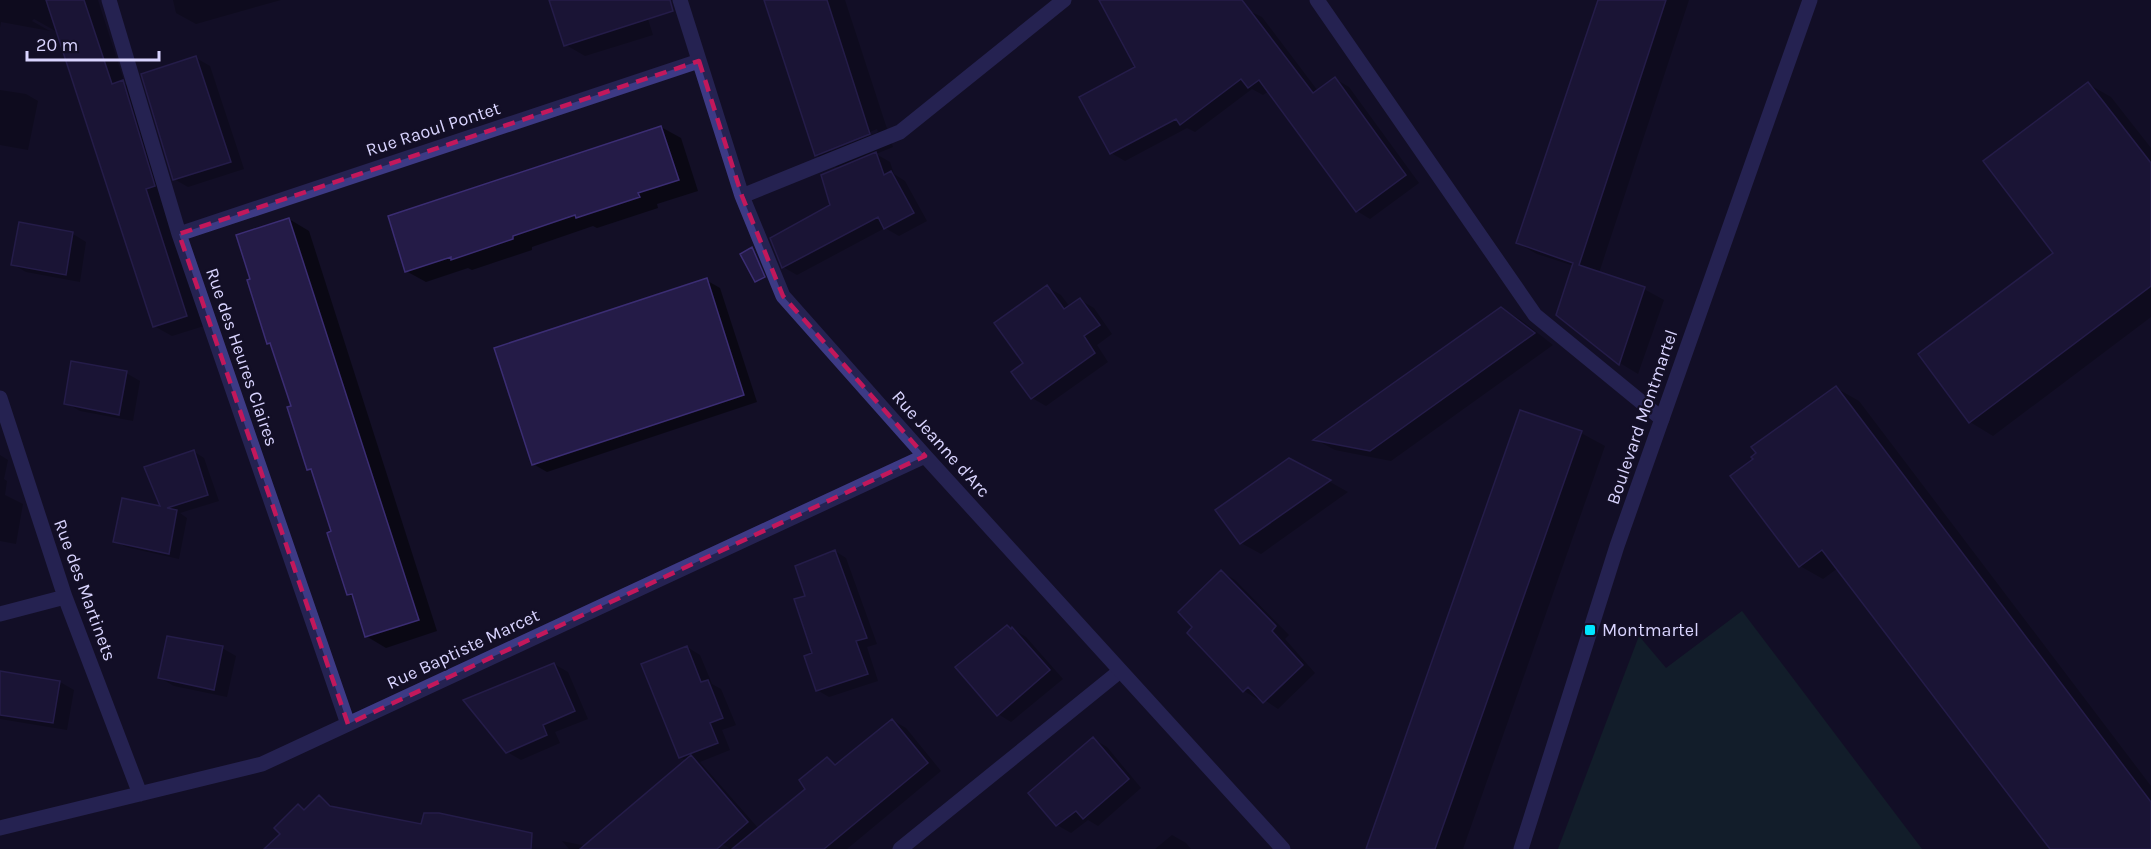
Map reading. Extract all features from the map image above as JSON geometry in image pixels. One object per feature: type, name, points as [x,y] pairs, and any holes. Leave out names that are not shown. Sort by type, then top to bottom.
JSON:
[{"type":"street","name":"Rue des Heures Claires","points":[[109,0],[179,234],[348,724]]},
{"type":"street","name":"Rue Jeanne d'Arc","points":[[680,0],[742,196],[783,296],[925,456],[1283,849]]},
{"type":"street","points":[[742,196],[900,132],[1064,0]]},
{"type":"street","points":[[1317,0],[1535,315],[1662,419]]},
{"type":"street","name":"Boulevard Montmartel","points":[[1521,849],[1615,553],[1810,0]]},
{"type":"street","name":"Rue Raoul Pontet","points":[[179,234],[699,61]]},
{"type":"street","name":"Rue des Martinets","points":[[0,398],[65,597],[140,794]]},
{"type":"street","name":"Rue Baptiste Marcet","points":[[0,828],[262,764],[925,456]]},
{"type":"street","points":[[0,614],[65,597]]},
{"type":"street","points":[[900,849],[1120,671]]},
{"type":"highlighted area","points":[[699,61],[742,196],[783,296],[925,456],[348,724],[179,234]]},
{"type":"green space","points":[[1742,611],[1922,849],[1558,849],[1639,636],[1666,668]]},
{"type":"building","points":[[46,0],[84,0],[112,84],[123,80],[155,186],[146,189],[187,316],[153,327]]},
{"type":"building","points":[[549,0],[670,0],[673,11],[564,46]]},
{"type":"building","points":[[764,0],[827,0],[870,134],[815,156]]},
{"type":"building","points":[[1099,0],[1242,0],[1313,93],[1335,77],[1406,175],[1356,212],[1259,80],[1248,88],[1241,79],[1180,125],[1176,119],[1110,154],[1079,97],[1135,67]]},
{"type":"building","points":[[1598,0],[1666,0],[1579,265],[1645,287],[1619,365],[1556,315],[1573,263],[1516,243]]},
{"type":"building","points":[[196,56],[231,162],[173,180],[141,74]]},
{"type":"building","points":[[2088,82],[2151,163],[2151,286],[1969,423],[1918,354],[2053,253],[1983,161]]},
{"type":"building","points":[[661,126],[679,180],[638,193],[640,197],[576,218],[575,215],[451,260],[451,257],[405,272],[388,216]]},
{"type":"building","points":[[876,152],[884,175],[891,171],[914,213],[884,229],[878,217],[782,268],[770,238],[830,205],[821,175]]},
{"type":"building","points":[[289,218],[419,620],[365,637],[352,594],[347,595],[327,533],[331,531],[311,469],[307,470],[287,407],[291,406],[270,343],[267,344],[236,235]]},
{"type":"building","points":[[19,222],[73,232],[66,275],[11,265]]},
{"type":"building","points":[[752,247],[765,277],[755,282],[740,254]]},
{"type":"building","points":[[707,278],[744,395],[532,465],[494,348]]},
{"type":"building","points":[[1047,285],[1064,309],[1080,298],[1100,325],[1084,336],[1095,353],[1031,399],[1011,372],[1023,363],[994,323]]},
{"type":"building","points":[[1501,307],[1535,333],[1370,451],[1313,440]]},
{"type":"building","points":[[71,361],[127,371],[119,415],[64,404]]},
{"type":"building","points":[[1836,386],[2151,802],[2151,849],[2050,849],[1822,550],[1799,567],[1730,476],[1753,459],[1751,457],[1756,453],[1751,447]]},
{"type":"building","points":[[1520,410],[1582,431],[1435,849],[1366,849]]},
{"type":"building","points":[[194,450],[208,495],[167,508],[177,510],[169,554],[113,542],[122,498],[160,506],[144,467]]},
{"type":"building","points":[[1289,458],[1331,480],[1240,544],[1215,510]]},
{"type":"building","points":[[835,550],[867,638],[856,641],[868,674],[816,691],[804,656],[812,653],[794,599],[805,596],[795,566]]},
{"type":"building","points":[[1221,570],[1276,626],[1272,631],[1303,665],[1263,703],[1248,687],[1243,692],[1187,633],[1192,627],[1178,612]]},
{"type":"building","points":[[1007,625],[1011,629],[1012,627],[1050,670],[997,716],[955,667]]},
{"type":"building","points":[[167,636],[223,646],[214,690],[158,678]]},
{"type":"building","points":[[687,646],[701,682],[708,680],[723,718],[710,723],[718,743],[679,758],[641,664]]},
{"type":"building","points":[[554,663],[575,711],[543,725],[547,735],[506,753],[463,700]]},
{"type":"building","points":[[0,671],[60,681],[53,723],[0,715]]},
{"type":"building","points":[[892,719],[928,763],[824,849],[732,849],[805,789],[799,780],[827,757],[835,765]]},
{"type":"building","points":[[1093,737],[1129,779],[1083,819],[1076,811],[1056,826],[1028,793]]},
{"type":"building","points":[[691,755],[748,822],[717,849],[580,849]]},
{"type":"building","points":[[319,795],[330,806],[421,824],[424,813],[439,813],[532,833],[531,849],[264,849],[280,834],[274,828],[298,804],[304,810]]},
{"type":"place","name":"Montmartel","points":[[1590,630]]}]
